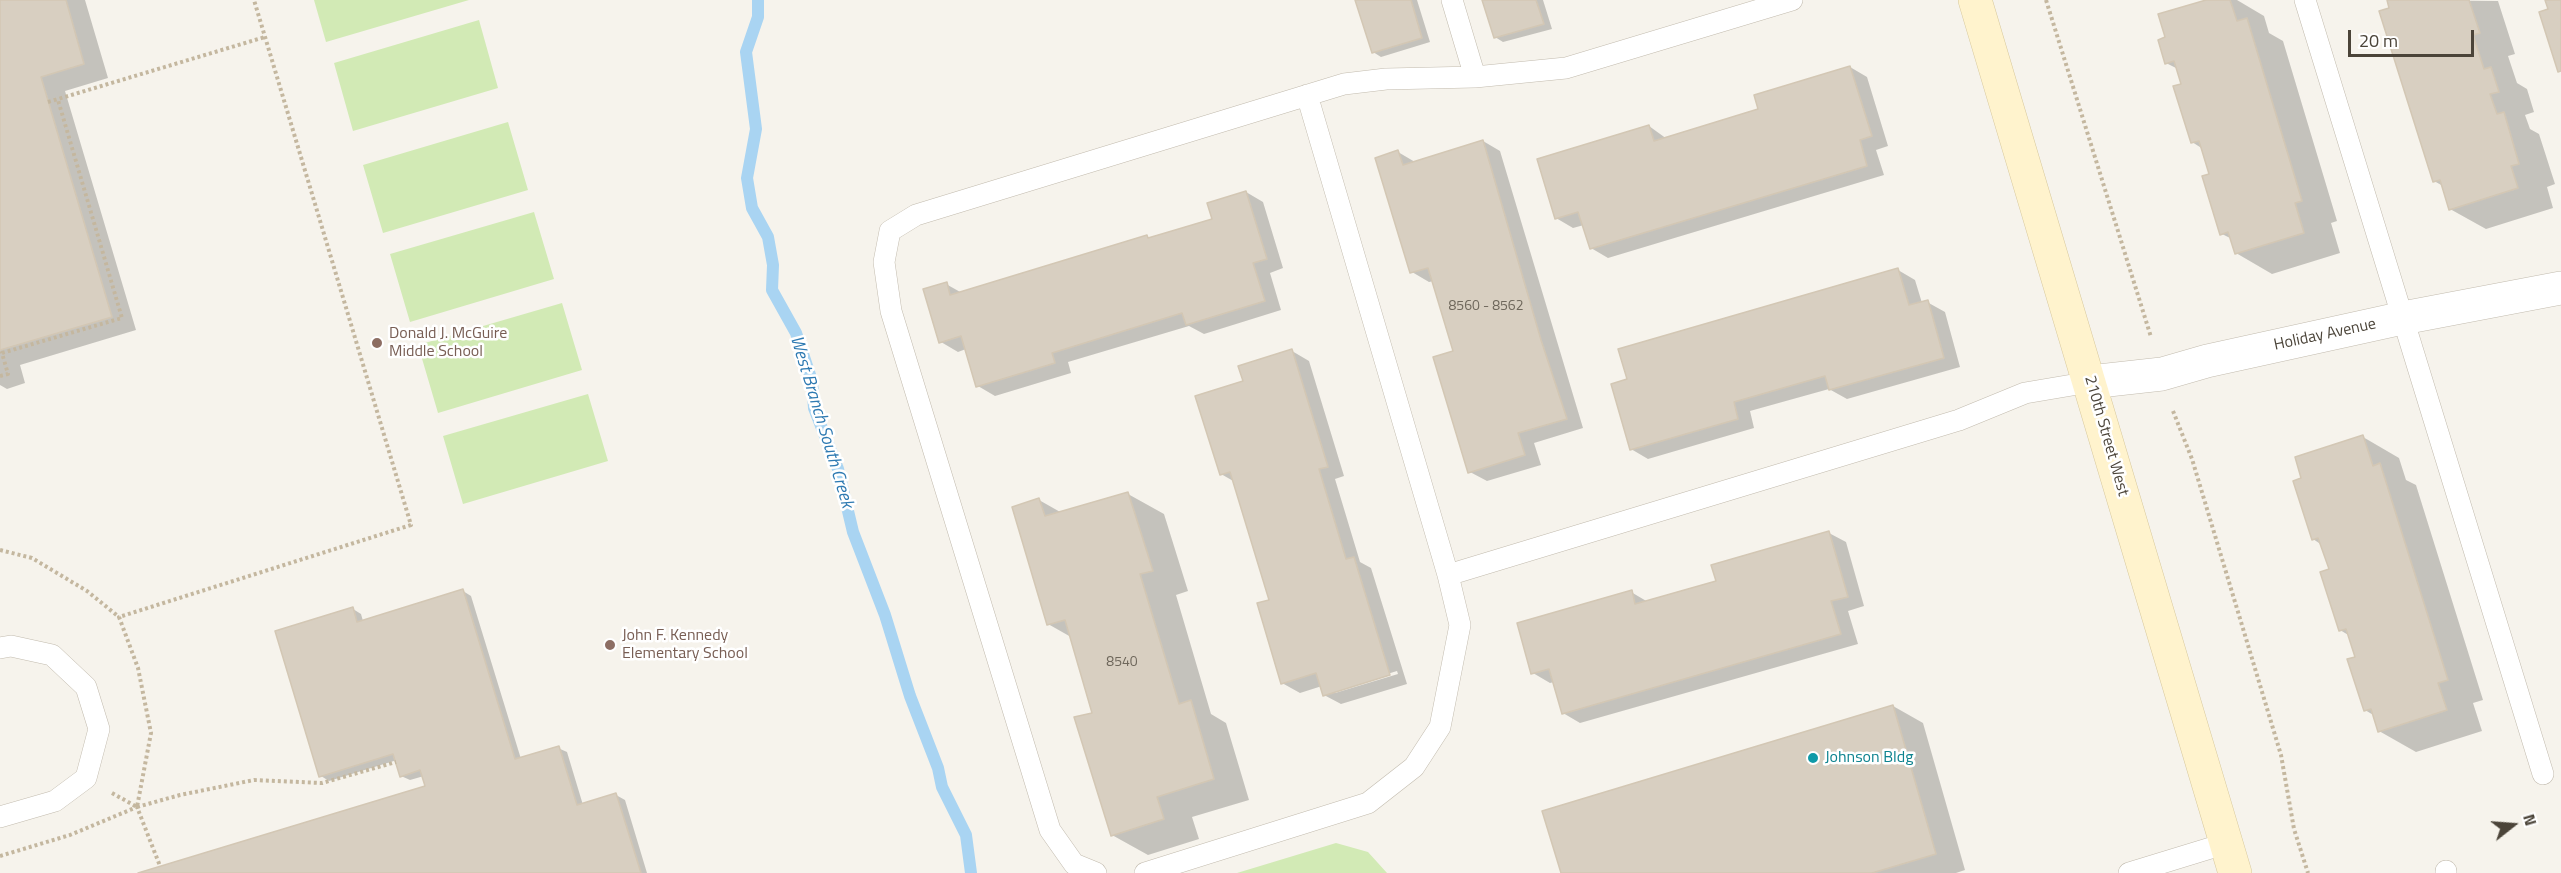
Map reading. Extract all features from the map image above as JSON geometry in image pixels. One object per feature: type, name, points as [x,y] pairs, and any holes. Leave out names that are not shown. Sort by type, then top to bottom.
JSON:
[{"type":"street","name":"210th Street West","points":[[1975,0],[2231,858]]},
{"type":"street","name":"Holiday Avenue","points":[[2090,382],[2162,374],[2208,361],[2403,318],[2561,288]]},
{"type":"lane","points":[[1452,0],[1474,77]]},
{"type":"lane","points":[[1096,873],[1074,864],[1050,830],[891,311],[884,262],[890,231],[916,215],[1344,84],[1386,78],[1474,77],[1566,68],[1792,0]]},
{"type":"lane","points":[[2305,0],[2544,774]]},
{"type":"lane","points":[[1144,873],[1368,803],[1414,767],[1440,727],[1460,625],[1448,575],[1307,95]]},
{"type":"lane","points":[[1448,575],[1959,420],[2025,393],[2090,382]]},
{"type":"lane","points":[[0,648],[11,646],[52,655],[86,687],[99,729],[86,778],[55,801],[0,817]]},
{"type":"lane","points":[[2129,873],[2231,858]]},
{"type":"path","points":[[119,617],[411,525],[254,0]]},
{"type":"path","points":[[2046,0],[2180,431],[2192,459],[2281,755],[2294,829],[2308,873]]},
{"type":"path","points":[[48,102],[264,37]]},
{"type":"path","points":[[0,376],[8,374],[2,353],[122,318],[58,100]]},
{"type":"path","points":[[0,550],[32,558],[87,591],[119,617],[138,668],[151,733],[136,807],[160,866]]},
{"type":"path","points":[[0,856],[70,835],[136,807],[180,795],[254,780],[322,783],[396,762]]},
{"type":"path","points":[[86,778],[136,807]]},
{"type":"green space","points":[[314,0],[469,0],[326,42]]},
{"type":"green space","points":[[479,20],[498,88],[353,131],[334,63]]},
{"type":"green space","points":[[508,122],[528,190],[383,233],[363,165]]},
{"type":"green space","points":[[534,212],[554,279],[410,322],[390,254]]},
{"type":"green space","points":[[562,303],[582,370],[438,413],[418,345]]},
{"type":"green space","points":[[588,394],[608,461],[463,504],[443,436]]},
{"type":"green space","points":[[1336,843],[1368,852],[1387,873],[1237,873]]},
{"type":"building","points":[[0,0],[66,0],[84,64],[41,77],[112,317],[0,350]]},
{"type":"building","points":[[1355,0],[1411,0],[1422,38],[1372,53]]},
{"type":"building","points":[[1482,0],[1536,0],[1544,24],[1494,38]]},
{"type":"building","points":[[2206,0],[2230,0],[2237,21],[2247,18],[2302,201],[2295,203],[2304,233],[2235,254],[2228,232],[2220,235],[2202,176],[2209,174],[2199,141],[2191,143],[2173,86],[2181,84],[2174,61],[2165,64],[2158,40],[2165,37],[2158,14]]},
{"type":"building","points":[[2387,0],[2469,0],[2480,33],[2473,35],[2484,69],[2491,67],[2499,92],[2490,94],[2497,114],[2504,112],[2519,164],[2511,166],[2518,188],[2449,210],[2440,180],[2433,182],[2379,11],[2389,8]]},
{"type":"building","points":[[2545,0],[2561,0],[2561,71],[2558,72],[2539,12],[2548,9]]},
{"type":"building","points":[[1850,66],[1872,136],[1860,140],[1867,166],[1590,249],[1578,212],[1555,219],[1537,159],[1649,125],[1654,141],[1758,109],[1754,95]]},
{"type":"building","points":[[1483,140],[1541,340],[1567,419],[1518,433],[1525,455],[1468,473],[1433,357],[1453,351],[1428,268],[1410,273],[1375,158],[1398,150],[1403,165]]},
{"type":"building","points":[[1246,191],[1267,259],[1253,263],[1265,301],[1186,325],[1182,313],[1052,353],[1055,363],[976,387],[961,336],[939,343],[923,289],[947,282],[950,295],[1147,235],[1148,238],[1212,219],[1207,203]]},
{"type":"building","points":[[1898,268],[1909,305],[1928,300],[1944,358],[1829,390],[1825,376],[1734,402],[1738,419],[1630,450],[1611,384],[1627,379],[1618,349]]},
{"type":"building","points":[[1292,349],[1328,467],[1319,469],[1346,559],[1354,557],[1390,675],[1323,696],[1316,673],[1281,684],[1257,603],[1269,600],[1230,472],[1220,475],[1195,396],[1243,381],[1238,366]]},
{"type":"building","points":[[2363,435],[2373,466],[2380,463],[2448,680],[2438,683],[2447,710],[2378,732],[2371,709],[2364,711],[2347,659],[2355,657],[2346,629],[2339,631],[2320,572],[2329,569],[2318,538],[2312,540],[2293,481],[2301,478],[2295,457]]},
{"type":"building","points":[[1128,492],[1153,571],[1140,574],[1179,704],[1191,700],[1214,779],[1157,797],[1164,819],[1111,836],[1074,717],[1092,713],[1065,620],[1047,625],[1012,507],[1039,498],[1045,516]]},
{"type":"building","points":[[1829,531],[1848,597],[1831,601],[1841,634],[1562,714],[1549,669],[1531,674],[1517,623],[1632,590],[1635,604],[1716,581],[1711,565]]},
{"type":"building","points":[[463,589],[515,759],[559,746],[577,805],[616,793],[641,873],[138,873],[425,786],[420,770],[400,777],[393,754],[319,777],[275,631],[353,607],[357,622]]},
{"type":"building","name":"Johnson Bldg","points":[[1893,705],[1936,854],[1872,873],[1561,873],[1542,811]]},
{"type":"waterway","name":"West Branch South Creek","points":[[758,0],[758,17],[746,52],[756,129],[747,178],[752,208],[768,237],[773,265],[772,290],[796,333],[812,381],[814,408],[838,469],[853,532],[885,615],[910,696],[938,768],[942,787],[966,835],[971,873]]},
{"type":"place","name":"Donald J. McGuire Middle School","points":[[377,343]]},
{"type":"place","name":"John F. Kennedy Elementary School","points":[[610,645]]},
{"type":"place","name":"Johnson Bldg","points":[[1813,758]]}]
